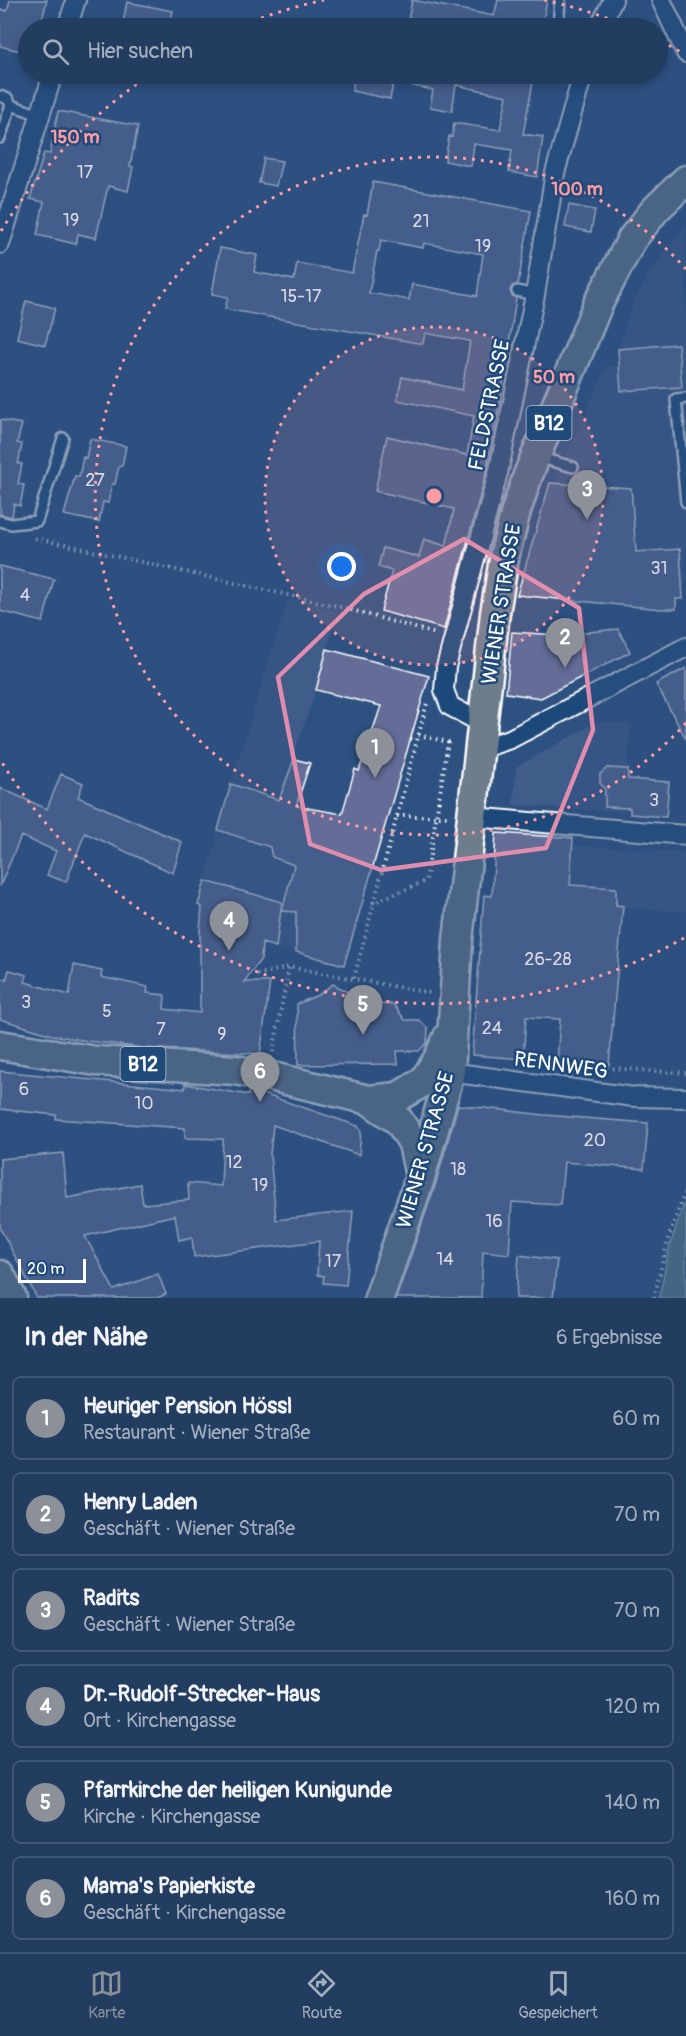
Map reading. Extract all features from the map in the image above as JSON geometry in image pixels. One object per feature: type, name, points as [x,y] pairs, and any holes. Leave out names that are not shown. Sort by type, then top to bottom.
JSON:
[{"type":"main road","name":"WIENER STRASSE","points":[[379,1298],[420,1178],[441,1071],[453,1027],[459,940],[495,613],[505,553],[516,511],[535,456],[598,304],[632,239],[655,210],[686,180]]},
{"type":"main road","name":"B12","points":[[6,1047],[96,1061],[235,1070],[369,1100],[398,1097],[441,1071]]},
{"type":"main road","name":"B12","points":[[369,1100],[399,1121],[413,1143],[420,1178]]},
{"type":"main road","points":[[0,1275],[12,1298]]},
{"type":"street","points":[[70,18],[76,0]]},
{"type":"street","points":[[604,18],[613,0]]},
{"type":"street","points":[[661,0],[686,53]]},
{"type":"street","points":[[1,234],[50,84]]},
{"type":"street","name":"FELDSTRASSE","points":[[482,736],[450,706],[444,690],[446,667],[499,469],[535,295],[555,173],[580,84]]},
{"type":"street","points":[[482,736],[510,739],[686,647]]},
{"type":"street","points":[[472,817],[686,835]]},
{"type":"street","name":"RENNWEG","points":[[441,1071],[634,1097],[686,1098]]},
{"type":"lane","points":[[559,18],[560,0]]},
{"type":"lane","points":[[0,96],[8,99],[11,105],[40,115]]},
{"type":"lane","points":[[0,138],[11,105]]},
{"type":"lane","points":[[517,291],[535,295]]},
{"type":"lane","points":[[686,398],[676,399],[686,502]]},
{"type":"lane","points":[[0,521],[11,524],[37,521],[63,438]]},
{"type":"lane","points":[[535,456],[573,467]]},
{"type":"path","points":[[34,537],[341,607],[454,639]]},
{"type":"path","points":[[354,978],[427,702]]},
{"type":"path","points":[[372,903],[426,881],[448,742],[419,735]]},
{"type":"path","points":[[397,816],[472,817]]},
{"type":"path","points":[[257,975],[289,967],[455,998]]},
{"type":"path","points":[[269,1076],[289,967]]},
{"type":"path","points":[[560,1065],[686,1073]]},
{"type":"path","points":[[654,1298],[668,1239],[686,1189]]},
{"type":"highlighted area","points":[[464,539],[579,608],[593,730],[546,848],[381,870],[310,844],[278,677],[364,594]]},
{"type":"shaded area","points":[[686,225],[686,584],[639,584],[631,488],[555,483],[607,365],[620,366],[618,349],[635,299],[655,266]]},
{"type":"shaded area","points":[[288,599],[337,611],[316,690],[271,821],[379,845],[344,965],[200,926],[204,908],[198,905],[231,784]]},
{"type":"shaded area","points":[[597,722],[631,724],[625,812],[513,805],[516,767]]},
{"type":"shaded area","points":[[496,833],[573,838],[573,845],[686,853],[686,912],[492,896]]},
{"type":"green space","points":[[686,1199],[686,1298],[659,1298],[670,1245]]},
{"type":"building","points":[[10,0],[47,0],[42,18],[18,18],[18,50],[0,46],[0,9],[7,11]]},
{"type":"building","points":[[412,0],[494,16],[498,0],[547,0],[544,18],[409,18]]},
{"type":"building","points":[[127,2],[173,11],[171,18],[124,18]]},
{"type":"building","points":[[353,84],[393,84],[390,99],[352,91]]},
{"type":"building","points":[[404,84],[533,84],[523,134],[543,137],[537,177],[509,172],[512,150],[474,144],[471,166],[445,161],[449,136],[452,137],[454,123],[500,130],[507,96],[456,85],[452,111],[430,107],[433,90]]},
{"type":"building","points":[[58,111],[138,126],[130,166],[133,167],[128,191],[108,186],[96,238],[78,234],[76,244],[37,235],[44,202],[30,199],[44,153],[50,154]]},
{"type":"building","points":[[264,158],[282,161],[276,186],[259,183]]},
{"type":"building","points":[[373,182],[531,211],[518,284],[512,286],[510,290],[512,296],[516,298],[501,397],[485,477],[444,629],[381,611],[392,571],[378,567],[383,548],[419,557],[424,539],[446,546],[454,509],[375,491],[387,436],[467,455],[474,416],[397,400],[402,377],[462,390],[470,341],[425,333],[423,344],[225,309],[228,297],[212,294],[220,248],[257,255],[254,272],[294,280],[297,263],[352,273],[364,214],[367,215]],"holes":[[[381,240],[423,248],[424,243],[483,254],[477,296],[412,284],[409,300],[369,293]]]},
{"type":"building","points":[[569,205],[595,210],[591,232],[565,227]]},
{"type":"building","points":[[26,301],[55,308],[45,345],[17,338]]},
{"type":"building","points":[[678,344],[682,387],[621,391],[618,349]]},
{"type":"building","points":[[0,420],[22,424],[17,443],[22,444],[18,464],[22,464],[18,484],[24,485],[20,506],[14,504],[12,517],[0,514]]},
{"type":"building","points":[[90,439],[126,446],[122,466],[119,466],[115,484],[112,484],[108,503],[103,502],[99,522],[64,515],[75,476],[79,477],[83,457],[86,458]]},
{"type":"building","points":[[550,483],[631,488],[636,552],[680,549],[683,599],[676,599],[676,609],[517,595]]},
{"type":"building","points":[[0,566],[54,579],[43,622],[0,611]]},
{"type":"building","points":[[618,629],[630,652],[541,698],[506,693],[512,632],[559,635]]},
{"type":"building","points":[[327,649],[429,676],[344,965],[296,952],[296,912],[282,911],[294,865],[272,857],[270,847],[218,830],[231,784],[279,800],[294,759],[310,763],[296,806],[342,814],[355,769],[359,771],[381,706],[316,690]]},
{"type":"building","points":[[686,668],[686,739],[656,684]]},
{"type":"building","points":[[607,768],[628,769],[628,779],[669,782],[666,817],[630,814],[630,808],[605,807],[605,789],[600,783],[600,774]]},
{"type":"building","points":[[61,774],[83,783],[78,797],[182,842],[173,873],[85,833],[66,882],[47,875],[56,851],[21,836],[0,886],[0,788],[47,809]]},
{"type":"building","points":[[496,833],[573,838],[570,885],[616,888],[616,905],[623,906],[609,1065],[557,1061],[560,1019],[526,1017],[523,1059],[472,1055],[484,895],[492,896]]},
{"type":"building","points":[[205,881],[282,902],[276,947],[262,943],[261,959],[244,982],[270,982],[260,1054],[144,1048],[88,1041],[52,1035],[0,1019],[0,977],[6,980],[9,970],[27,975],[25,982],[69,995],[74,965],[102,971],[101,977],[148,987],[147,993],[165,995],[164,1009],[200,1013],[202,907],[198,905]]},
{"type":"building","points":[[333,984],[352,994],[354,1005],[393,1004],[405,1020],[419,1020],[428,1028],[427,1043],[419,1051],[397,1051],[398,1064],[298,1065],[297,1004],[318,995]]},
{"type":"building","points":[[0,1071],[185,1089],[185,1084],[249,1095],[249,1089],[358,1126],[361,1132],[359,1155],[273,1125],[270,1155],[276,1220],[353,1211],[346,1285],[323,1283],[324,1276],[317,1275],[319,1241],[194,1257],[192,1237],[179,1240],[175,1215],[85,1236],[114,1290],[158,1274],[166,1294],[157,1298],[37,1298],[0,1228],[0,1159],[63,1153],[67,1198],[140,1184],[143,1204],[189,1200],[188,1183],[221,1186],[223,1139],[185,1138],[185,1128],[56,1119],[56,1115],[0,1109]]},
{"type":"building","points":[[458,1105],[544,1115],[648,1123],[644,1169],[564,1162],[560,1205],[512,1202],[509,1254],[483,1251],[481,1298],[396,1298],[436,1183]]},
{"type":"building","points":[[519,1255],[557,1260],[553,1298],[516,1298]]},
{"type":"place","name":"Radits","points":[[587,520]]},
{"type":"place","name":"Henry Laden","points":[[565,668]]},
{"type":"place","name":"Heuriger Pension Hössl","points":[[375,778]]},
{"type":"place","name":"Dr.-Rudolf-Strecker-Haus","points":[[229,951]]},
{"type":"place","name":"Pfarrkirche der heiligen Kunigunde","points":[[363,1035]]},
{"type":"place","name":"Mama's Papierkiste","points":[[260,1102]]}]
